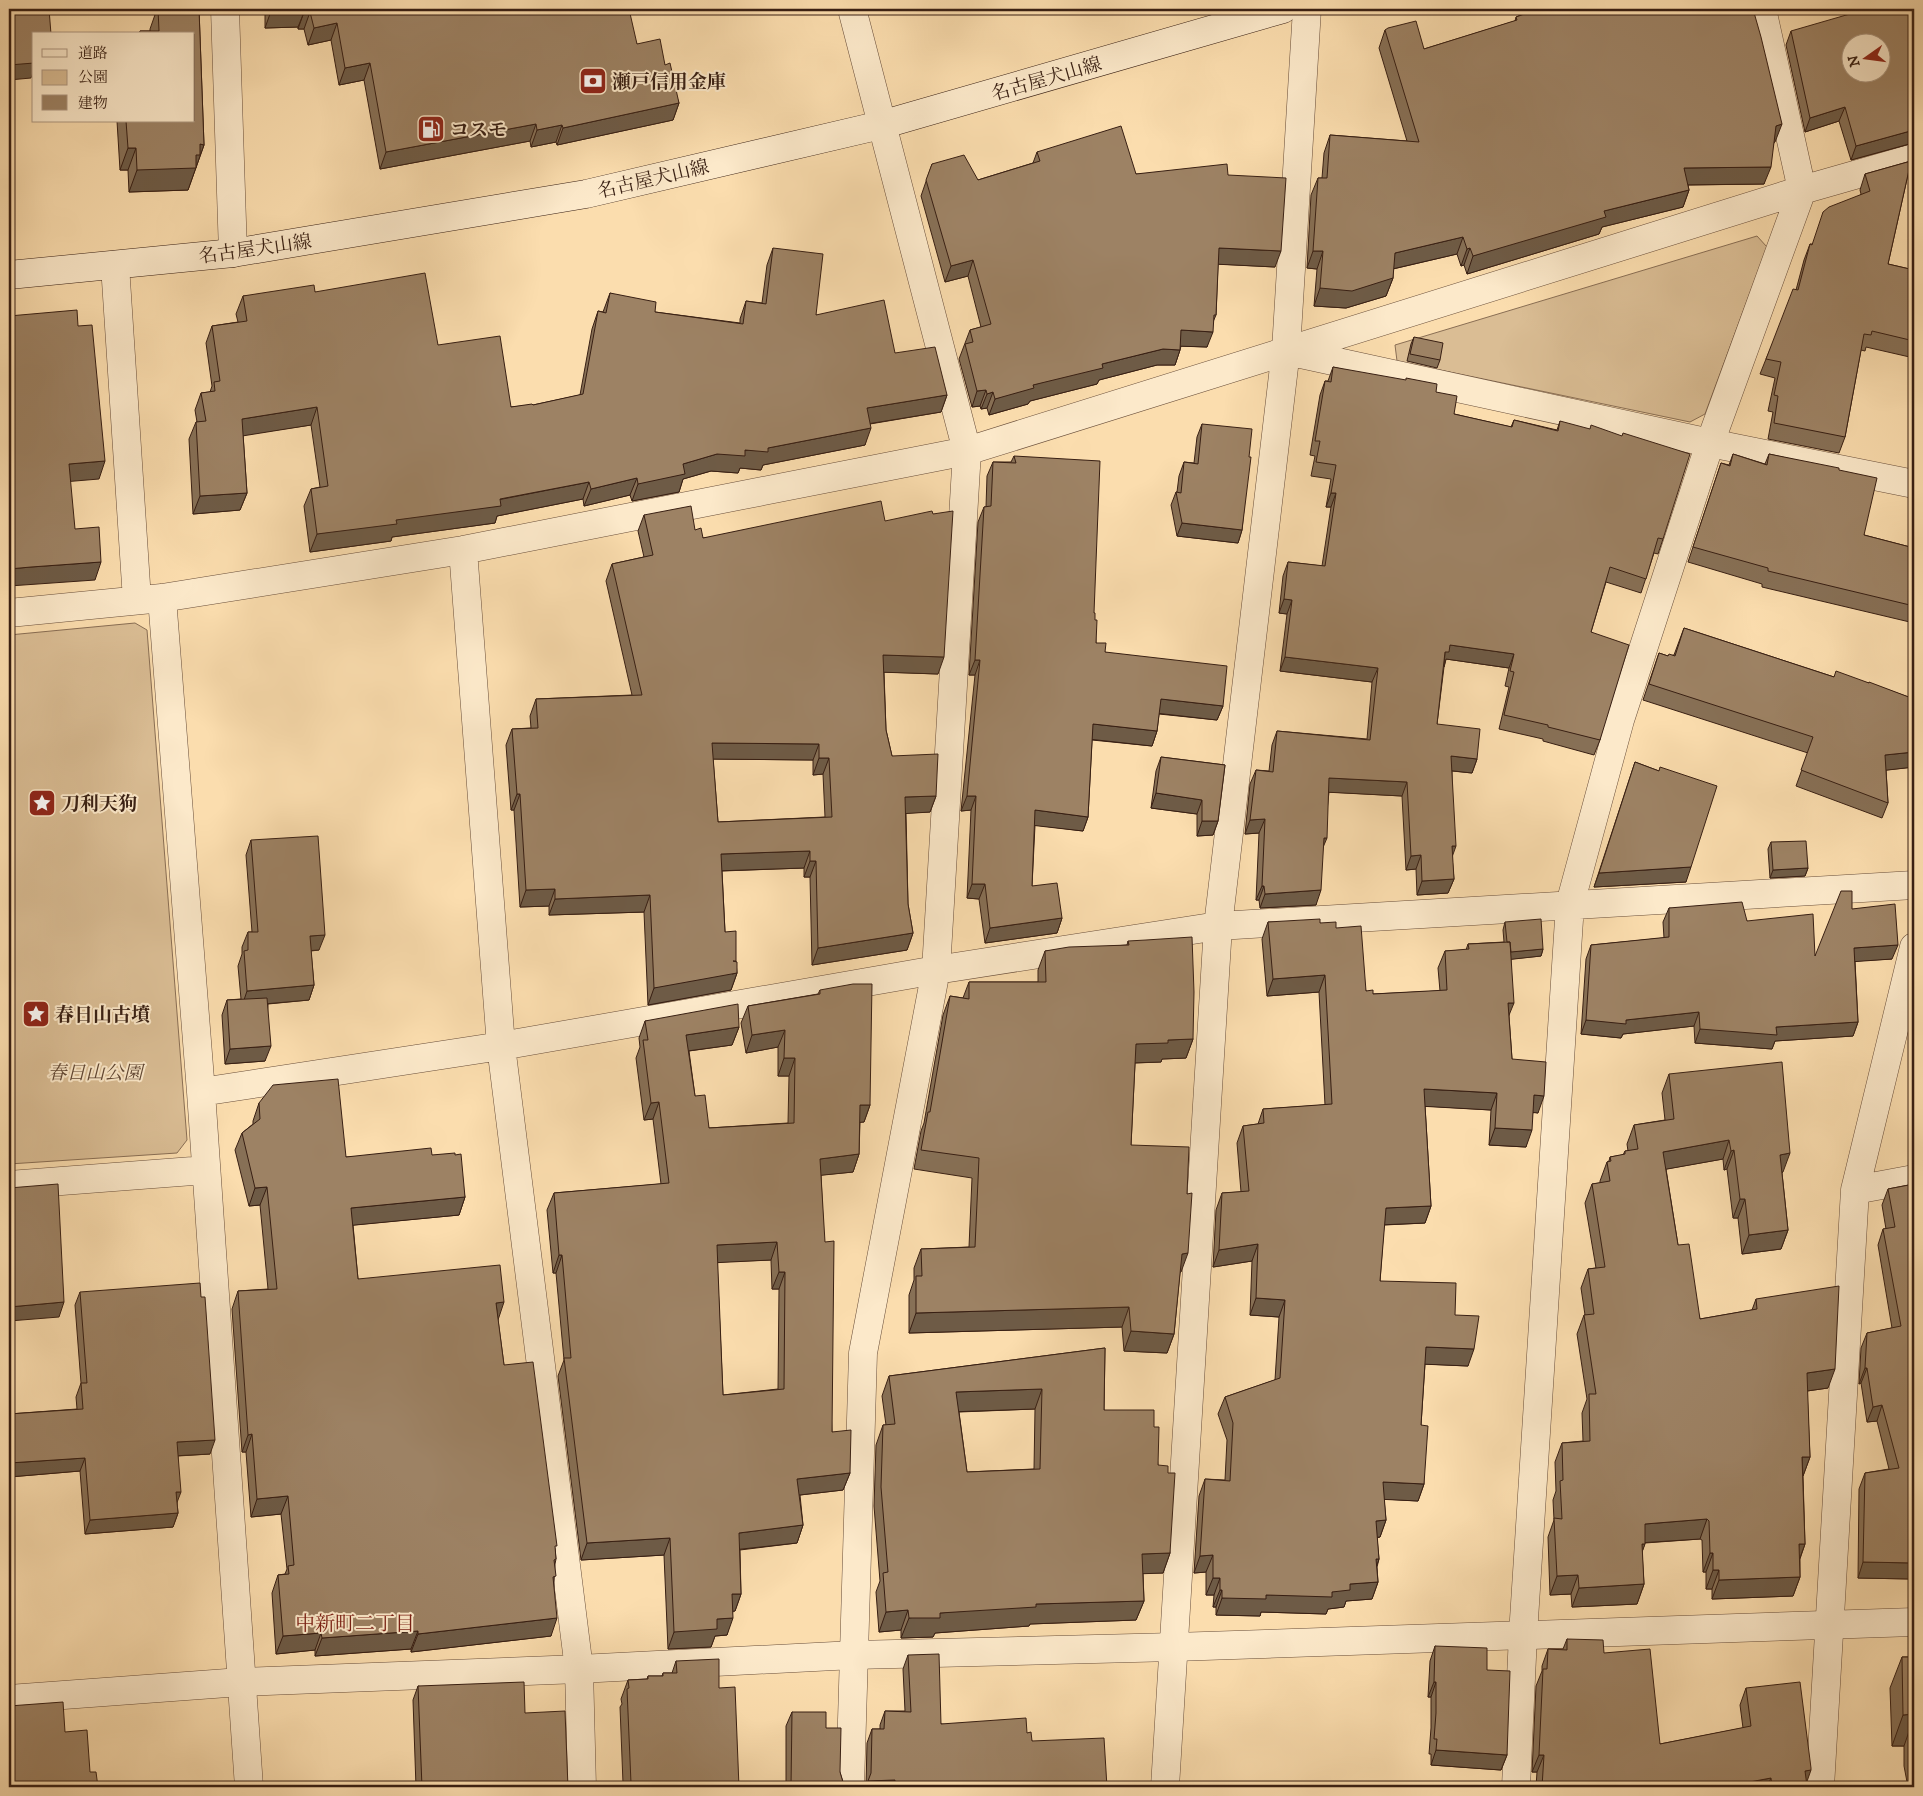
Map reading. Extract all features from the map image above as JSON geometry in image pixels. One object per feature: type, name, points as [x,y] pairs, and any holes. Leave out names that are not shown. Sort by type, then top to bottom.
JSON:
[{"type":"street","points":[[225,9],[233,253]]},
{"type":"street","points":[[850,1787],[863,1353],[936,970],[967,451],[852,9]]},
{"type":"street","name":"名古屋犬山線","points":[[9,275],[233,253],[586,194],[881,125],[1283,9]]},
{"type":"street","points":[[1165,1787],[1218,926],[1286,350],[1307,9]]},
{"type":"street","points":[[1516,1787],[1523,1635],[1570,904],[1620,720],[1710,443],[1802,190],[1762,9]]},
{"type":"street","points":[[9,612],[150,599],[463,550],[967,451],[1802,190],[1914,158]]},
{"type":"street","points":[[115,265],[201,1092],[249,1787]]},
{"type":"street","points":[[1286,350],[1710,443],[1914,484]]},
{"type":"street","points":[[463,550],[501,1046],[579,1669],[582,1787]]},
{"type":"street","points":[[201,1092],[501,1046],[936,970],[1218,926],[1914,885]]},
{"type":"street","points":[[1820,1787],[1855,1190],[1914,947]]},
{"type":"street","points":[[9,1185],[206,1170]]},
{"type":"street","points":[[1855,1190],[1914,1179]]},
{"type":"street","points":[[9,1699],[241,1682],[854,1656],[1914,1622]]},
{"type":"green space","points":[[1757,236],[1767,247],[1705,414],[1690,422],[1397,361],[1395,345]]},
{"type":"green space","name":"春日山公園","points":[[135,623],[147,630],[187,1140],[177,1153],[9,1164],[9,635]]},
{"type":"building","points":[[9,9],[49,9],[51,32],[32,32],[32,63],[9,65]]},
{"type":"building","points":[[158,9],[199,9],[204,145],[200,144],[200,155],[196,155],[196,168],[137,170],[136,148],[128,148],[126,122],[195,122],[195,32],[140,32],[159,31]]},
{"type":"building","points":[[271,9],[614,9],[615,11],[629,9],[637,44],[660,39],[665,65],[670,63],[679,103],[563,128],[562,125],[537,130],[536,124],[386,152],[370,63],[345,68],[337,23],[314,28],[310,12],[304,12],[305,10],[271,11]]},
{"type":"building","points":[[1525,9],[1753,9],[1782,124],[1776,126],[1771,167],[1684,168],[1689,190],[1604,211],[1606,217],[1473,256],[1470,248],[1467,249],[1463,237],[1395,253],[1393,278],[1352,291],[1320,288],[1323,251],[1313,251],[1318,178],[1327,178],[1330,135],[1419,142],[1385,30],[1416,21],[1424,49],[1517,20],[1516,17],[1527,13]]},
{"type":"building","points":[[1867,9],[1914,9],[1914,130],[1856,146],[1845,107],[1810,118],[1791,31]]},
{"type":"building","points":[[1121,126],[1136,174],[1227,164],[1228,175],[1286,178],[1281,251],[1219,248],[1216,315],[1214,315],[1213,332],[1181,330],[1180,350],[1163,349],[1102,364],[1103,368],[1033,385],[1034,388],[995,399],[993,392],[987,394],[986,390],[977,391],[965,344],[973,342],[970,330],[991,324],[973,260],[951,266],[926,180],[932,164],[964,155],[978,180],[1040,161],[1037,152]]},
{"type":"building","points":[[1911,161],[1888,264],[1914,270],[1914,341],[1872,331],[1871,335],[1864,334],[1845,437],[1774,423],[1778,396],[1774,395],[1781,362],[1766,359],[1793,289],[1798,290],[1810,244],[1812,245],[1823,212],[1829,207],[1870,191],[1865,174]]},
{"type":"building","points":[[773,248],[823,254],[816,315],[884,300],[895,353],[935,347],[947,395],[867,408],[871,428],[768,448],[768,452],[745,450],[745,456],[717,454],[683,464],[685,474],[638,484],[637,478],[591,489],[589,482],[500,499],[501,506],[396,520],[397,524],[317,534],[311,489],[328,486],[317,407],[242,419],[247,493],[200,496],[196,422],[206,421],[201,393],[215,391],[214,382],[220,381],[212,326],[247,321],[243,296],[314,285],[315,292],[425,273],[438,345],[500,336],[511,407],[533,405],[583,394],[598,311],[606,313],[610,293],[656,302],[655,312],[743,324],[746,301],[766,304]]},
{"type":"building","points":[[77,310],[78,326],[92,325],[105,461],[69,464],[75,529],[99,527],[101,562],[9,569],[9,316]]},
{"type":"building","points":[[1414,337],[1443,343],[1440,360],[1410,354]]},
{"type":"building","points":[[1333,367],[1437,384],[1436,392],[1457,396],[1454,414],[1512,427],[1514,420],[1558,431],[1560,421],[1590,429],[1591,425],[1622,436],[1623,433],[1690,454],[1663,539],[1658,538],[1646,579],[1610,567],[1591,632],[1629,645],[1600,740],[1504,715],[1514,672],[1510,671],[1514,654],[1450,645],[1449,652],[1445,652],[1437,724],[1480,729],[1477,759],[1451,756],[1456,846],[1452,846],[1454,879],[1422,881],[1421,855],[1411,856],[1407,782],[1329,778],[1327,838],[1324,838],[1321,890],[1265,894],[1264,886],[1262,886],[1265,819],[1250,820],[1256,770],[1273,772],[1277,731],[1370,740],[1378,668],[1285,657],[1292,600],[1284,599],[1288,562],[1325,566],[1336,493],[1331,493],[1336,465],[1316,462],[1320,441],[1315,441],[1325,381],[1331,382]]},
{"type":"building","points":[[1202,424],[1252,429],[1249,457],[1251,457],[1242,530],[1182,523],[1176,492],[1181,493],[1184,462],[1198,464]]},
{"type":"building","points":[[1733,454],[1767,465],[1769,454],[1839,468],[1839,470],[1877,478],[1864,535],[1914,548],[1914,606],[1768,571],[1768,568],[1693,547],[1721,463],[1730,466]]},
{"type":"building","points":[[1014,456],[1100,461],[1094,613],[1095,620],[1097,620],[1096,643],[1106,643],[1105,652],[1227,666],[1223,706],[1161,699],[1157,731],[1093,724],[1088,817],[1035,810],[1032,886],[1057,883],[1062,918],[990,928],[985,884],[972,884],[976,796],[967,796],[980,660],[975,660],[984,507],[991,506],[993,462],[1016,463]]},
{"type":"building","points":[[881,501],[885,521],[932,511],[933,514],[953,511],[944,657],[883,655],[886,730],[892,756],[938,754],[936,796],[905,797],[908,904],[913,933],[818,948],[816,861],[810,861],[810,851],[721,854],[725,932],[736,931],[736,961],[733,961],[737,962],[737,973],[654,988],[650,895],[555,899],[555,889],[526,890],[520,794],[517,794],[512,729],[538,728],[536,699],[642,695],[612,564],[653,555],[644,515],[691,506],[695,530],[701,528],[703,538]],"holes":[[[712,743],[819,744],[819,758],[829,758],[832,817],[718,822]]]},
{"type":"building","points":[[1684,628],[1834,677],[1836,671],[1914,699],[1914,752],[1885,755],[1888,803],[1801,770],[1813,737],[1649,684],[1659,653],[1675,656]]},
{"type":"building","points":[[1161,757],[1225,765],[1218,821],[1202,821],[1202,800],[1156,793]]},
{"type":"building","points":[[1635,762],[1659,771],[1660,767],[1717,786],[1691,867],[1599,873]]},
{"type":"building","points":[[318,836],[325,935],[310,936],[314,985],[247,991],[244,951],[248,950],[248,932],[258,932],[251,840]]},
{"type":"building","points":[[1806,841],[1808,868],[1773,870],[1771,842]]},
{"type":"building","points":[[1841,891],[1852,891],[1852,909],[1895,904],[1898,945],[1854,948],[1858,1022],[1776,1027],[1777,1035],[1700,1029],[1699,1012],[1626,1020],[1626,1024],[1586,1020],[1591,945],[1669,937],[1669,908],[1742,902],[1747,921],[1813,914],[1815,956]]},
{"type":"building","points":[[1320,919],[1320,923],[1336,922],[1336,928],[1361,926],[1366,991],[1373,990],[1373,994],[1447,990],[1445,951],[1469,949],[1468,944],[1510,942],[1514,1003],[1508,1003],[1512,1059],[1546,1062],[1544,1096],[1534,1095],[1532,1130],[1495,1128],[1497,1093],[1424,1089],[1431,1206],[1386,1208],[1380,1281],[1456,1283],[1455,1315],[1479,1316],[1474,1349],[1426,1347],[1421,1425],[1428,1426],[1424,1484],[1383,1482],[1386,1520],[1376,1521],[1379,1559],[1376,1559],[1378,1582],[1350,1584],[1350,1590],[1332,1592],[1332,1597],[1266,1595],[1266,1599],[1222,1598],[1220,1578],[1213,1578],[1213,1555],[1200,1556],[1205,1479],[1230,1481],[1233,1423],[1225,1397],[1280,1378],[1285,1300],[1256,1298],[1258,1244],[1219,1250],[1222,1193],[1249,1191],[1243,1126],[1264,1123],[1263,1109],[1332,1104],[1325,975],[1273,979],[1268,922]]},
{"type":"building","points":[[1541,919],[1543,949],[1511,952],[1510,942],[1507,942],[1505,922]]},
{"type":"building","points":[[1192,937],[1193,1039],[1168,1040],[1168,1043],[1136,1044],[1131,1145],[1189,1147],[1187,1194],[1192,1193],[1188,1253],[1182,1254],[1174,1334],[1131,1331],[1129,1307],[916,1313],[916,1276],[922,1276],[921,1249],[975,1247],[979,1158],[921,1150],[928,1112],[930,1112],[950,996],[969,999],[969,982],[1046,982],[1045,951],[1069,947],[1129,945],[1128,941]]},
{"type":"building","points":[[853,984],[872,984],[870,1105],[860,1105],[859,1154],[820,1159],[825,1242],[834,1241],[832,1432],[851,1430],[850,1473],[797,1479],[803,1525],[739,1533],[741,1594],[732,1594],[733,1618],[717,1619],[717,1629],[674,1632],[670,1538],[587,1543],[564,1358],[571,1358],[562,1255],[559,1255],[554,1193],[669,1183],[659,1102],[651,1103],[643,1040],[648,1040],[645,1021],[738,1004],[739,1027],[686,1035],[695,1096],[705,1095],[709,1128],[794,1123],[795,1058],[784,1058],[785,1030],[752,1035],[748,1006],[820,994],[820,990]],"holes":[[[777,1242],[779,1272],[785,1272],[784,1389],[723,1395],[717,1245]]]},
{"type":"building","points":[[267,998],[271,1046],[230,1049],[227,1000]]},
{"type":"building","points":[[1782,1062],[1790,1153],[1780,1155],[1788,1230],[1749,1235],[1745,1199],[1740,1199],[1734,1150],[1731,1151],[1729,1140],[1663,1152],[1678,1245],[1689,1244],[1700,1319],[1757,1309],[1756,1299],[1839,1286],[1835,1369],[1807,1373],[1810,1457],[1802,1457],[1805,1544],[1799,1544],[1800,1577],[1719,1580],[1719,1570],[1713,1570],[1713,1553],[1710,1553],[1709,1521],[1707,1519],[1645,1524],[1645,1544],[1642,1544],[1644,1584],[1579,1588],[1578,1575],[1557,1576],[1554,1518],[1562,1519],[1560,1481],[1563,1480],[1562,1443],[1590,1441],[1589,1394],[1596,1394],[1584,1315],[1594,1314],[1588,1269],[1605,1267],[1592,1184],[1610,1181],[1607,1162],[1611,1161],[1610,1157],[1625,1154],[1625,1151],[1638,1149],[1634,1125],[1674,1119],[1669,1074]]},
{"type":"building","points":[[338,1079],[346,1157],[431,1148],[432,1155],[461,1154],[465,1197],[351,1208],[358,1279],[500,1265],[504,1302],[496,1303],[504,1365],[533,1362],[557,1546],[555,1546],[556,1559],[554,1560],[556,1576],[553,1577],[557,1618],[418,1634],[418,1631],[322,1638],[321,1633],[283,1636],[278,1575],[289,1574],[288,1566],[294,1565],[288,1496],[257,1499],[252,1434],[248,1435],[238,1291],[277,1289],[267,1187],[255,1188],[242,1133],[260,1119],[259,1103],[273,1085]]},
{"type":"building","points":[[58,1184],[64,1302],[9,1307],[9,1188]]},
{"type":"building","points":[[1914,1184],[1914,1563],[1863,1562],[1865,1473],[1899,1468],[1882,1405],[1873,1407],[1867,1368],[1865,1368],[1867,1333],[1901,1326],[1883,1229],[1895,1227],[1888,1189]]},
{"type":"building","points":[[200,1283],[201,1297],[205,1297],[215,1440],[177,1442],[181,1492],[176,1492],[178,1513],[90,1520],[85,1458],[9,1463],[9,1414],[83,1409],[81,1383],[87,1383],[80,1292]]},
{"type":"building","points":[[1105,1348],[1104,1410],[1154,1410],[1154,1427],[1159,1427],[1158,1465],[1168,1466],[1168,1473],[1175,1473],[1170,1553],[1142,1554],[1144,1601],[1036,1604],[1036,1607],[940,1613],[940,1618],[909,1618],[908,1610],[886,1612],[883,1573],[888,1572],[881,1487],[883,1425],[895,1424],[889,1376]],"holes":[[[1042,1389],[1040,1469],[967,1472],[956,1392]]]},
{"type":"building","points":[[1567,1639],[1603,1640],[1604,1653],[1650,1649],[1660,1744],[1751,1726],[1746,1688],[1800,1682],[1811,1768],[1811,1770],[1805,1771],[1807,1786],[1772,1787],[1771,1778],[1723,1787],[1542,1787],[1544,1755],[1539,1755],[1543,1669],[1547,1669],[1548,1649],[1567,1650]]},
{"type":"building","points":[[1435,1646],[1487,1648],[1487,1670],[1510,1671],[1507,1755],[1436,1750],[1437,1739],[1434,1739],[1436,1713],[1436,1682],[1434,1682]]},
{"type":"building","points":[[939,1654],[941,1724],[1026,1718],[1027,1733],[1031,1732],[1032,1741],[1104,1738],[1107,1787],[895,1787],[895,1780],[868,1781],[871,1773],[872,1729],[884,1729],[885,1711],[911,1712],[908,1655]]},
{"type":"building","points":[[1902,1657],[1914,1657],[1914,1714],[1903,1715]]},
{"type":"building","points":[[719,1659],[719,1688],[735,1687],[739,1787],[618,1787],[618,1783],[631,1783],[628,1680],[648,1679],[648,1676],[663,1676],[663,1673],[677,1673],[676,1661]]},
{"type":"building","points":[[524,1682],[525,1713],[565,1711],[568,1787],[422,1787],[418,1686]]},
{"type":"building","points":[[63,1702],[65,1732],[87,1730],[90,1772],[96,1772],[98,1787],[9,1787],[9,1706]]},
{"type":"building","points":[[792,1712],[826,1712],[826,1728],[841,1728],[840,1772],[843,1782],[829,1783],[829,1787],[791,1787]]},
{"type":"place","name":"瀬戸信用金庫","points":[[593,81]]},
{"type":"place","name":"コスモ","points":[[431,129]]},
{"type":"place","name":"刀利天狗","points":[[42,803]]},
{"type":"place","name":"春日山古墳","points":[[36,1014]]},
{"type":"district","name":"中新町二丁目","points":[[355,1623]]}]
